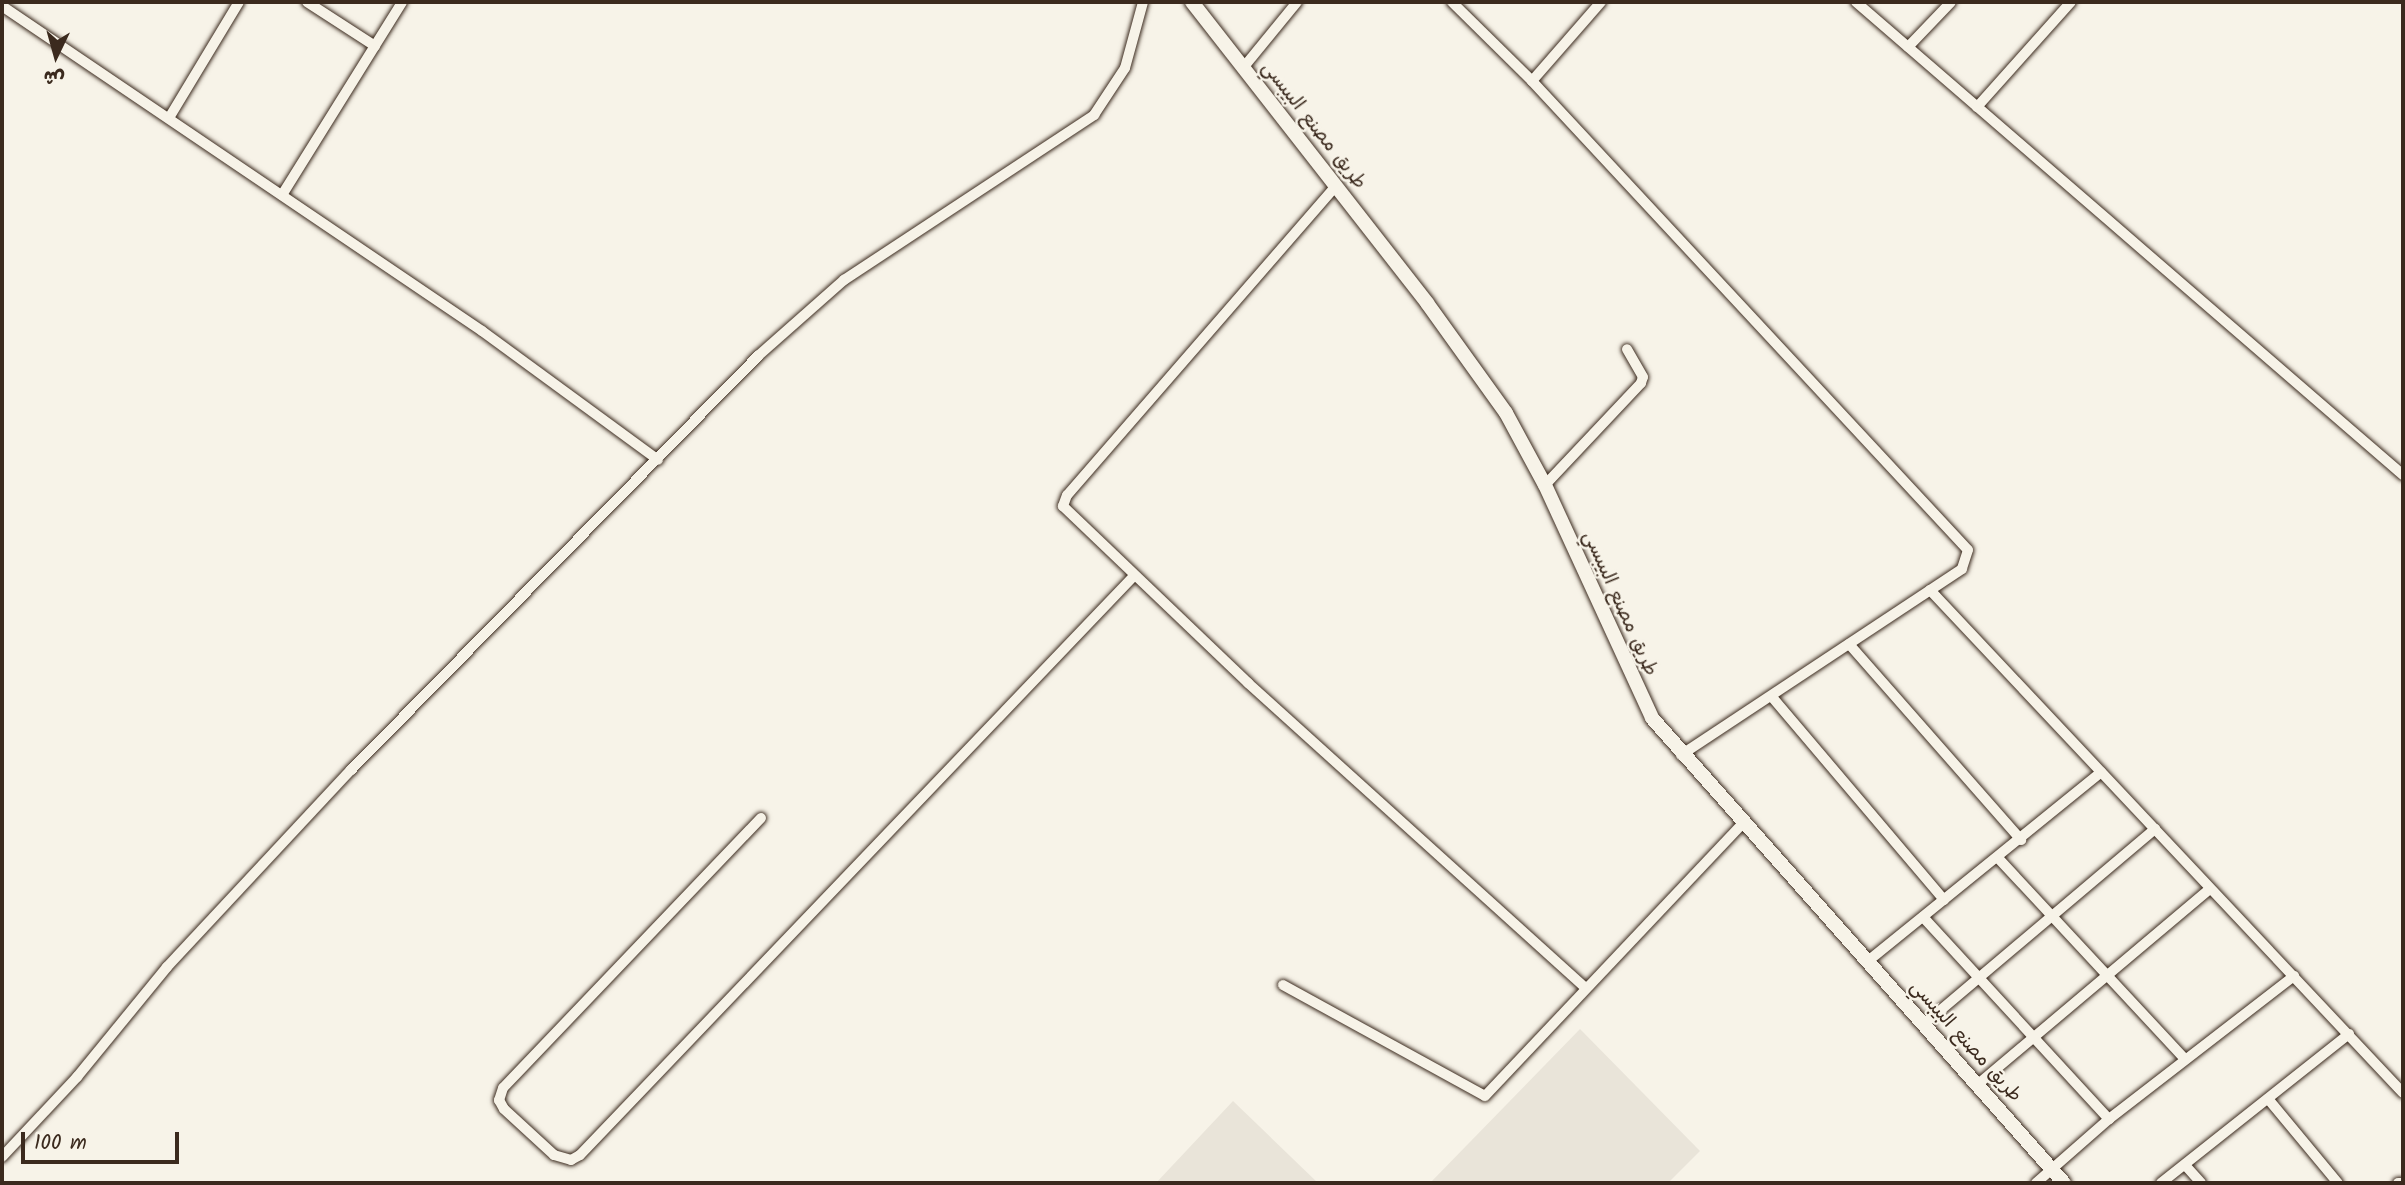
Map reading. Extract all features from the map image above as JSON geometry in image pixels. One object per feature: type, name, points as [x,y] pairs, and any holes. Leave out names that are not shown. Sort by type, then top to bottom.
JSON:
[{"type":"main road","name":"طريق مصنع البيبسي","points":[[1192,2],[1490,390],[1545,485],[1639,694],[1681,755],[2064,1183]]},
{"type":"street","points":[[169,118],[239,2]]},
{"type":"street","points":[[307,2],[375,46]]},
{"type":"street","points":[[282,195],[402,2]]},
{"type":"street","points":[[2,1157],[77,1077],[167,967],[351,770],[758,356],[836,286],[978,188],[1094,115],[1125,68],[1143,2]]},
{"type":"street","points":[[1243,68],[1297,2]]},
{"type":"street","points":[[1452,2],[1532,81],[1968,550],[1962,569],[1681,755]]},
{"type":"street","points":[[1532,81],[1601,2]]},
{"type":"street","points":[[1856,2],[2403,475]]},
{"type":"street","points":[[1908,47],[1951,2]]},
{"type":"street","points":[[1977,107],[2071,2]]},
{"type":"street","points":[[2,6],[482,331],[658,460]]},
{"type":"street","points":[[1335,187],[1067,495],[1066,513],[1586,988]]},
{"type":"street","points":[[1545,485],[1642,383],[1643,377],[1627,349]]},
{"type":"street","points":[[761,818],[503,1088],[499,1100],[504,1109],[554,1155],[571,1160],[580,1155],[1133,577]]},
{"type":"street","points":[[1930,590],[2403,1093]]},
{"type":"street","points":[[1849,644],[2021,840]]},
{"type":"street","points":[[1772,697],[1944,900]]},
{"type":"street","points":[[1867,961],[2021,840],[2101,772]]},
{"type":"street","points":[[1283,985],[1485,1096],[1744,823]]},
{"type":"street","points":[[1923,1025],[1979,975],[2053,917],[2155,830]]},
{"type":"street","points":[[1998,858],[2185,1059]]},
{"type":"street","points":[[1977,1085],[2210,889]]},
{"type":"street","points":[[1923,917],[2109,1119]]},
{"type":"street","points":[[2036,1183],[2109,1119],[2294,976]]},
{"type":"street","points":[[2161,1183],[2349,1034]]},
{"type":"street","points":[[2269,1100],[2338,1183]]},
{"type":"street","points":[[2185,1165],[2201,1183]]},
{"type":"shaded area","points":[[1580,1029],[1700,1151],[1668,1183],[1430,1183]]},
{"type":"shaded area","points":[[1233,1101],[1318,1183],[1156,1183]]}]
